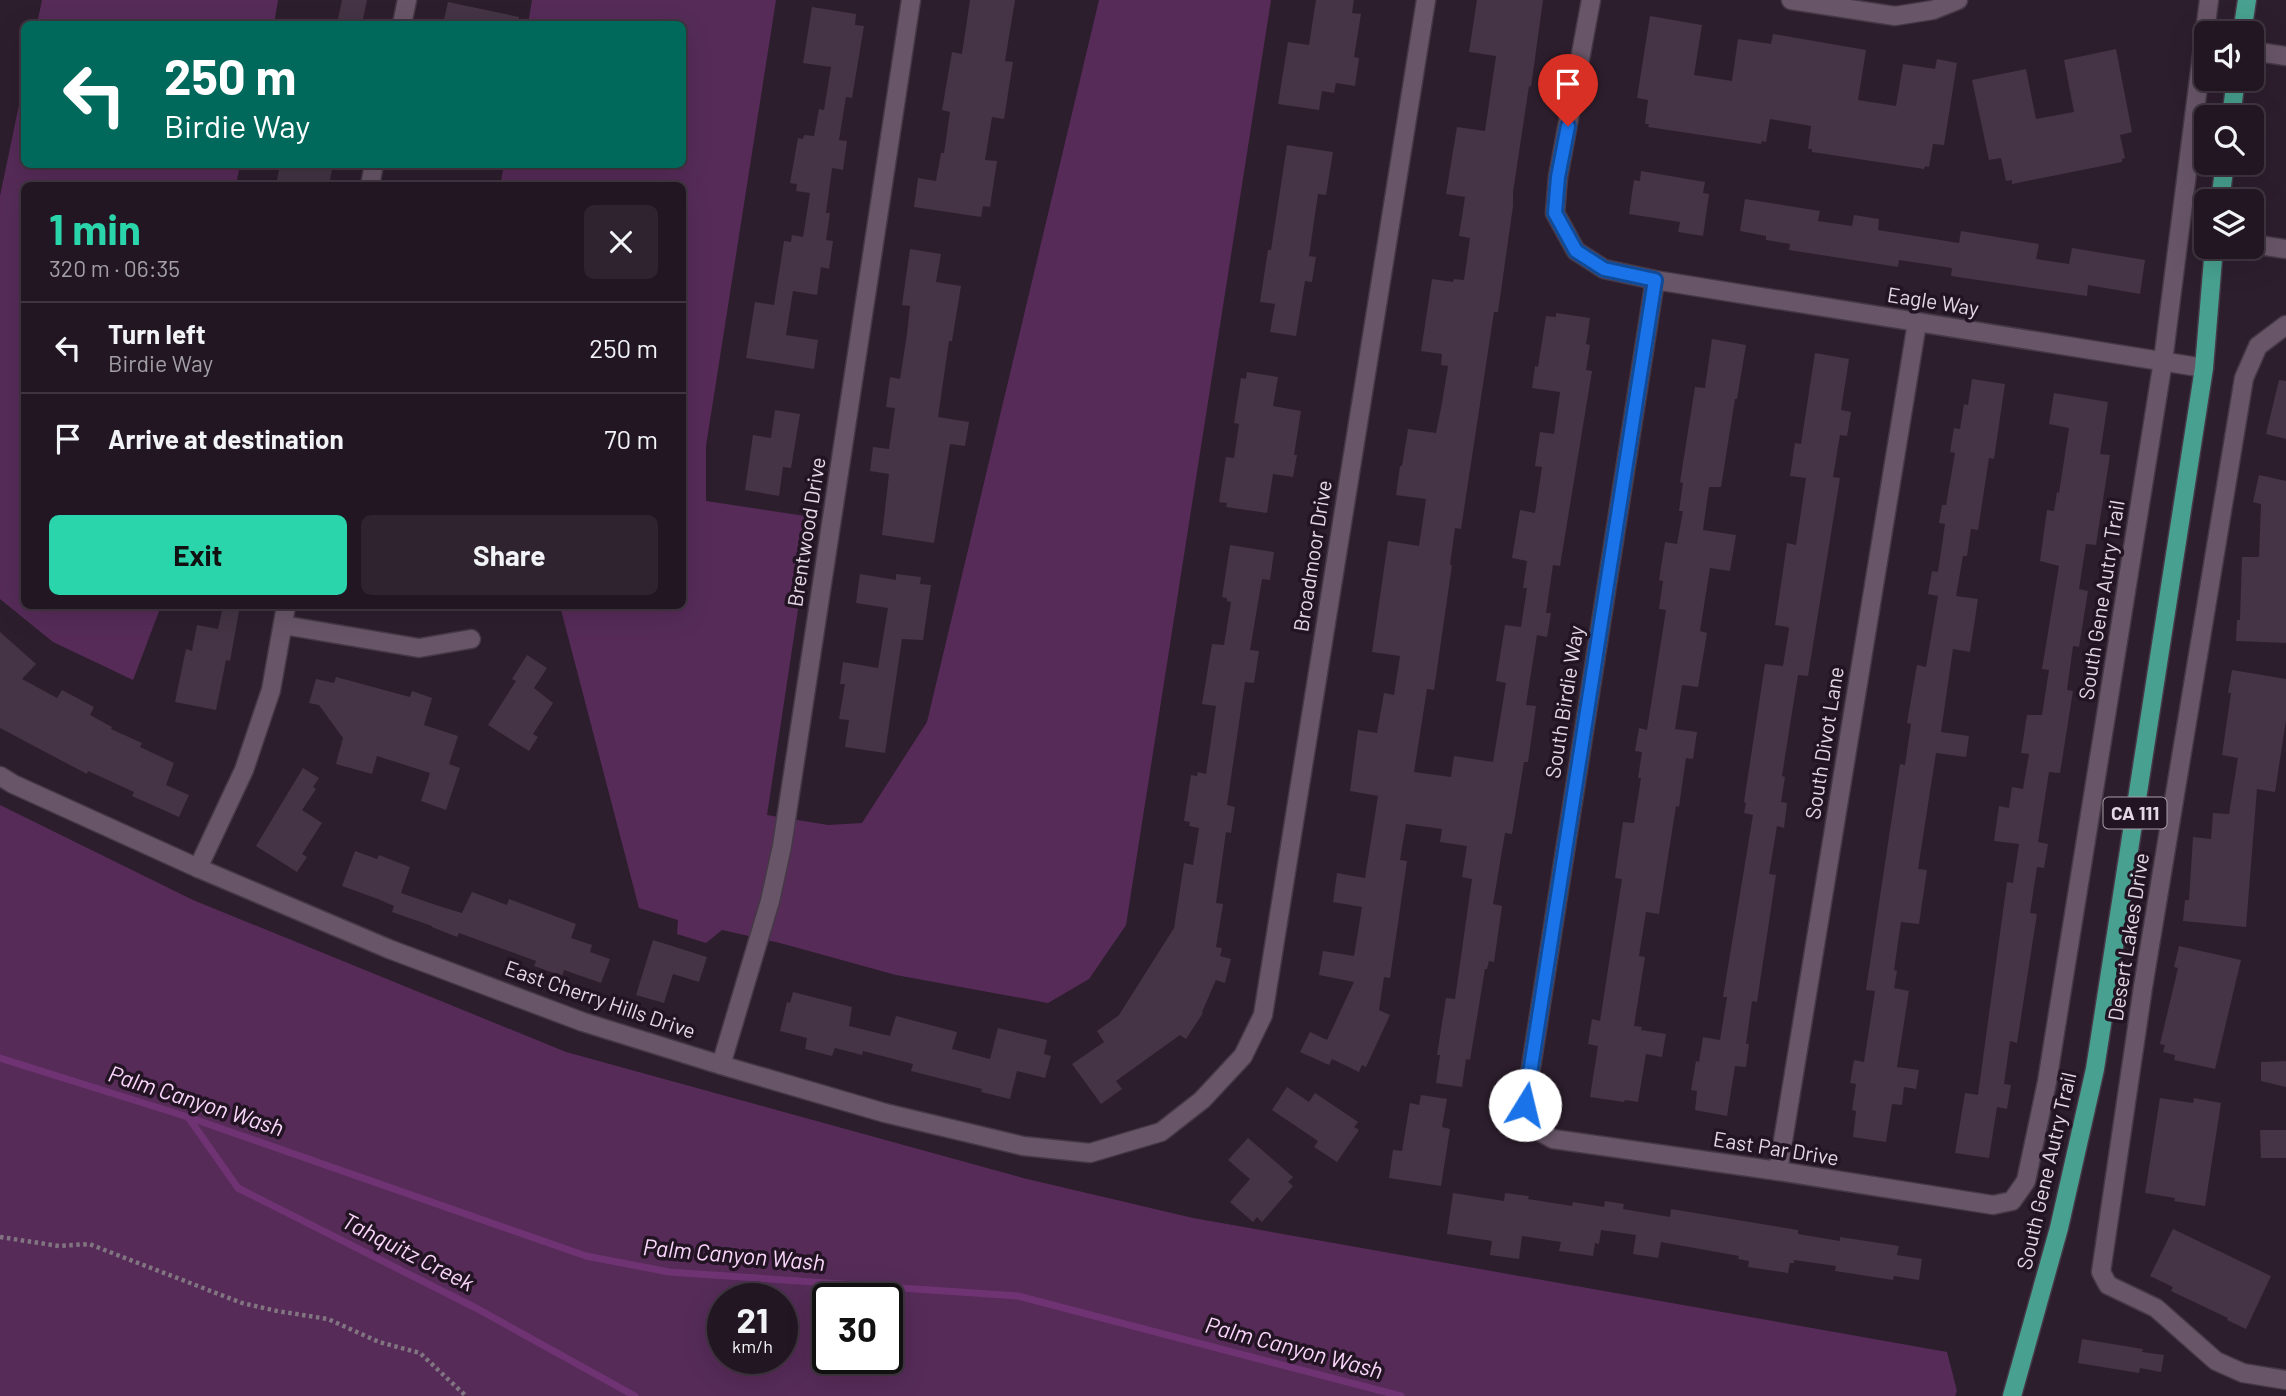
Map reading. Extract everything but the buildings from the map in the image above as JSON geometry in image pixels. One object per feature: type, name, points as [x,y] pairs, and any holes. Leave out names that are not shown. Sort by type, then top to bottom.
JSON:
[{"type":"main road","points":[[2244,21],[2247,0]]},
{"type":"main road","name":"South Gene Autry Trail","points":[[2012,1396],[2059,1228],[2095,1069],[2204,368],[2213,259]]},
{"type":"street","points":[[403,21],[407,0]]},
{"type":"street","name":"Brentwood Drive","points":[[721,1065],[769,901],[782,846],[911,0]]},
{"type":"street","name":"Broadmoor Drive","points":[[1202,1100],[1243,1056],[1262,1015],[1426,0]]},
{"type":"street","name":"Eagle Way","points":[[1591,0],[1558,177],[1555,213],[1576,251],[1604,269],[1655,280],[2204,368]]},
{"type":"street","points":[[1791,0],[1895,16],[1933,10],[1958,0]]},
{"type":"street","name":"South Gene Autry Trail","points":[[2012,1201],[2026,1181],[2047,1082],[2163,361],[2208,0]]},
{"type":"street","points":[[2264,53],[2286,56]]},
{"type":"street","points":[[2264,246],[2286,249]]},
{"type":"street","name":"South Birdie Way","points":[[1535,1129],[1525,1105],[1655,280]]},
{"type":"street","name":"South Divot Lane","points":[[1778,1171],[1917,323]]},
{"type":"street","name":"Desert Lakes Drive","points":[[2286,325],[2258,346],[2244,379],[2143,987],[2101,1272],[2108,1285],[2156,1308],[2216,1361],[2243,1373],[2286,1380]]},
{"type":"street","points":[[198,868],[244,770],[271,690],[285,609]]},
{"type":"street","points":[[282,625],[419,648],[471,639]]},
{"type":"street","name":"East Cherry Hills Drive","points":[[0,776],[198,868],[388,949],[583,1021],[885,1113],[1023,1146],[1090,1153],[1161,1132],[1202,1100]]},
{"type":"street","name":"East Par Drive","points":[[1535,1129],[1553,1139],[1993,1205],[2012,1201]]},
{"type":"path","points":[[0,1237],[59,1246],[89,1244],[242,1303],[328,1319],[379,1342],[419,1353],[466,1396]]},
{"type":"shaded area","points":[[42,0],[278,0],[274,21],[38,21]]},
{"type":"shaded area","points":[[532,0],[776,0],[706,446],[706,501],[812,517],[767,815],[828,825],[862,823],[927,722],[1099,0],[1271,0],[1126,925],[1089,979],[1048,1003],[896,975],[722,930],[706,943],[677,934],[678,920],[639,908],[561,609],[686,609],[686,182],[501,182],[503,168],[686,168],[686,21],[528,21]]},
{"type":"shaded area","points":[[21,95],[21,168],[239,168],[237,182],[21,182],[21,609],[160,609],[133,680],[53,642],[0,599],[0,196]]},
{"type":"shaded area","points":[[0,805],[193,900],[566,1052],[1023,1178],[1193,1218],[1947,1352],[1957,1391],[1955,1396],[0,1396]]},
{"type":"waterway","name":"Palm Canyon Wash","points":[[0,1058],[188,1117],[586,1256],[669,1272],[1018,1296],[1401,1396]]},
{"type":"waterway","name":"Tahquitz Creek","points":[[188,1117],[238,1188],[476,1308],[635,1396]]},
{"type":"route","points":[[1525,1105],[1655,280],[1604,269],[1576,251],[1555,213],[1558,177],[1568,126]]}]
